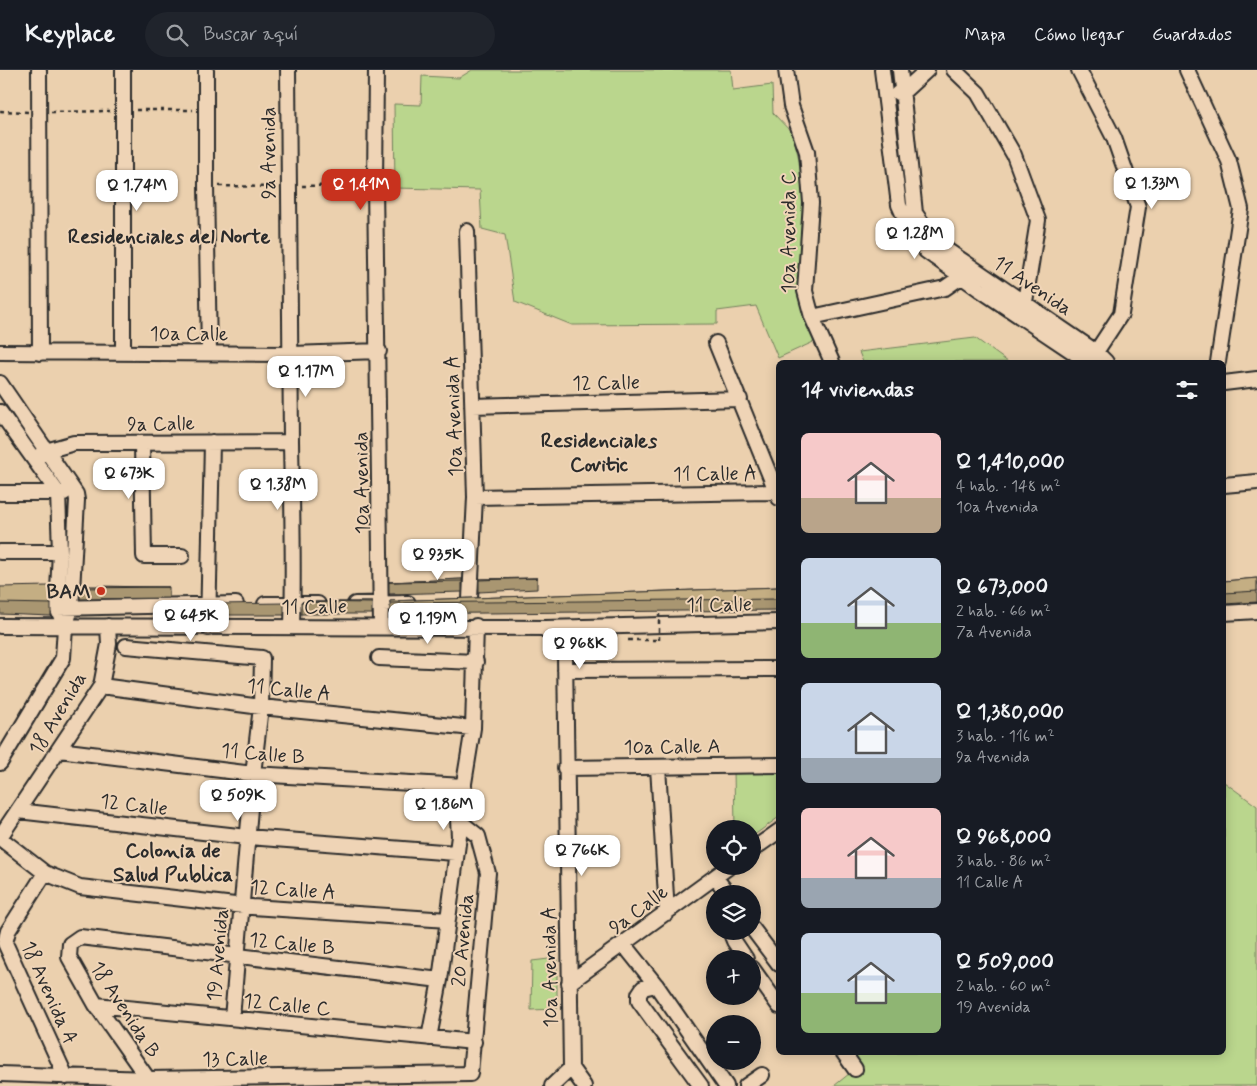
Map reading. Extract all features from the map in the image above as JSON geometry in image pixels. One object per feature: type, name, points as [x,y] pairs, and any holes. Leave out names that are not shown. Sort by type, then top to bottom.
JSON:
[{"type":"street","points":[[39,70],[40,353]]},
{"type":"street","points":[[123,70],[123,353]]},
{"type":"street","points":[[206,70],[209,352]]},
{"type":"street","name":"9a Avenida","points":[[288,70],[288,187],[292,354],[292,626]]},
{"type":"street","name":"10a Avenida","points":[[376,70],[375,185],[379,351],[381,626]]},
{"type":"street","name":"10a Avenida C","points":[[786,70],[791,106],[807,152],[811,203],[805,291],[812,317],[831,360]]},
{"type":"street","name":"11 Avenida","points":[[882,70],[899,205],[910,230],[926,251],[1025,302],[1092,357]]},
{"type":"street","name":"11 Avenida","points":[[900,70],[915,213],[935,242],[968,272],[1092,357]]},
{"type":"street","points":[[885,96],[903,92],[927,70]]},
{"type":"street","points":[[954,70],[978,93],[1014,155],[1038,220],[1025,302]]},
{"type":"street","points":[[1079,70],[1114,138],[1138,207],[1121,314],[1092,357]]},
{"type":"street","points":[[1187,70],[1229,161],[1241,209],[1218,360]]},
{"type":"street","name":"10a Avenida A","points":[[467,231],[475,497],[470,600]]},
{"type":"street","points":[[812,317],[946,288],[968,272]]},
{"type":"street","points":[[716,343],[776,492]]},
{"type":"street","name":"10a Calle","points":[[0,352],[292,354],[379,351]]},
{"type":"street","points":[[1226,383],[1257,379]]},
{"type":"street","points":[[0,383],[76,494],[72,609],[65,627],[62,658],[0,763]]},
{"type":"street","name":"12 Calle","points":[[472,406],[740,399]]},
{"type":"street","points":[[0,412],[58,494],[60,552],[57,608],[65,627]]},
{"type":"street","points":[[208,628],[212,442]]},
{"type":"street","name":"9a Calle","points":[[34,459],[46,451],[74,443],[291,442]]},
{"type":"street","points":[[142,444],[144,556],[182,556]]},
{"type":"street","points":[[1226,485],[1257,482]]},
{"type":"street","points":[[0,493],[76,494]]},
{"type":"street","name":"11 Calle A","points":[[475,497],[776,495]]},
{"type":"street","points":[[0,552],[60,552]]},
{"type":"street","points":[[57,608],[208,604],[382,604],[421,602]]},
{"type":"street","points":[[1226,613],[1257,612]]},
{"type":"street","name":"11 Calle","points":[[0,626],[208,628],[476,626],[545,628],[776,622]]},
{"type":"street","name":"18 Avenida","points":[[0,838],[101,686],[109,644],[108,626]]},
{"type":"street","name":"20 Avenida","points":[[429,1038],[440,980],[455,853],[459,836],[458,820],[473,728],[476,626]]},
{"type":"street","points":[[545,628],[565,655],[580,627]]},
{"type":"street","name":"19 Avenida","points":[[126,646],[262,658],[261,707],[247,837],[232,1018]]},
{"type":"street","name":"10a Avenida A","points":[[565,655],[565,768],[571,1068]]},
{"type":"street","points":[[379,658],[476,662]]},
{"type":"street","points":[[566,670],[776,669]]},
{"type":"street","name":"11 Calle A","points":[[101,686],[261,707],[473,728]]},
{"type":"street","name":"11 Calle B","points":[[60,750],[253,774],[464,786]]},
{"type":"street","name":"10a Calle A","points":[[565,768],[776,765]]},
{"type":"street","points":[[658,767],[667,913]]},
{"type":"street","name":"12 Calle","points":[[18,811],[247,837],[455,853]]},
{"type":"street","name":"20 Avenida","points":[[458,820],[478,836],[488,873],[470,1074]]},
{"type":"street","points":[[761,844],[776,833]]},
{"type":"street","name":"12 Calle A","points":[[0,838],[45,872],[80,887],[241,905],[448,920]]},
{"type":"street","name":"18 Avenida A","points":[[45,872],[8,932],[5,943],[66,1077]]},
{"type":"street","name":"9a Calle","points":[[569,983],[719,875]]},
{"type":"street","points":[[716,877],[722,885]]},
{"type":"street","name":"12 Calle B","points":[[80,937],[440,980]]},
{"type":"street","name":"18 Avenida B","points":[[80,937],[70,944],[69,957],[96,1005],[148,1079]]},
{"type":"street","points":[[761,940],[776,960]]},
{"type":"street","points":[[624,945],[656,985],[726,1086]]},
{"type":"street","points":[[761,981],[776,1002]]},
{"type":"street","points":[[656,985],[643,988],[639,994],[639,1001],[701,1086]]},
{"type":"street","name":"12 Calle C","points":[[96,1005],[474,1042]]},
{"type":"street","points":[[845,1055],[855,1069]]},
{"type":"street","points":[[552,1086],[571,1068],[584,1086]]},
{"type":"street","name":"13 Calle","points":[[0,1074],[148,1079],[470,1074]]},
{"type":"street","points":[[746,1086],[762,1075]]},
{"type":"path","points":[[0,111],[207,110]]},
{"type":"path","points":[[660,614],[660,640]]},
{"type":"green space","points":[[472,70],[731,70],[733,90],[772,85],[773,113],[793,134],[809,202],[806,309],[820,339],[778,358],[756,306],[717,311],[717,324],[572,325],[515,302],[505,235],[482,229],[480,190],[395,188],[394,104],[421,105],[422,76],[459,78]]},
{"type":"green space","points":[[975,338],[1005,360],[862,360],[859,352]]},
{"type":"green space","points":[[734,769],[776,769],[776,819],[761,830],[761,820],[735,820]]},
{"type":"green space","points":[[1226,783],[1257,806],[1257,1086],[834,1086],[860,1065],[852,1055],[1226,1055]]},
{"type":"green space","points":[[557,958],[557,1009],[531,1010],[532,961]]},
{"type":"building","points":[[537,578],[479,580],[479,579]]},
{"type":"building","points":[[1257,578],[1257,591],[1226,593],[1226,581]]},
{"type":"building","points":[[462,579],[462,581],[389,582]]},
{"type":"building","points":[[49,586],[51,604],[0,603],[0,587]]},
{"type":"building","points":[[80,586],[169,587],[80,588]]},
{"type":"building","points":[[776,587],[776,599],[390,603],[390,601]]},
{"type":"building","points":[[301,602],[372,602],[372,603]]},
{"type":"place","name":"BAM","points":[[101,591]]},
{"type":"district","name":"Residenciales del Norte","points":[[169,236]]},
{"type":"district","name":"Residenciales Covitic","points":[[599,452]]},
{"type":"district","name":"Colonia de Salud Publica","points":[[173,862]]}]
